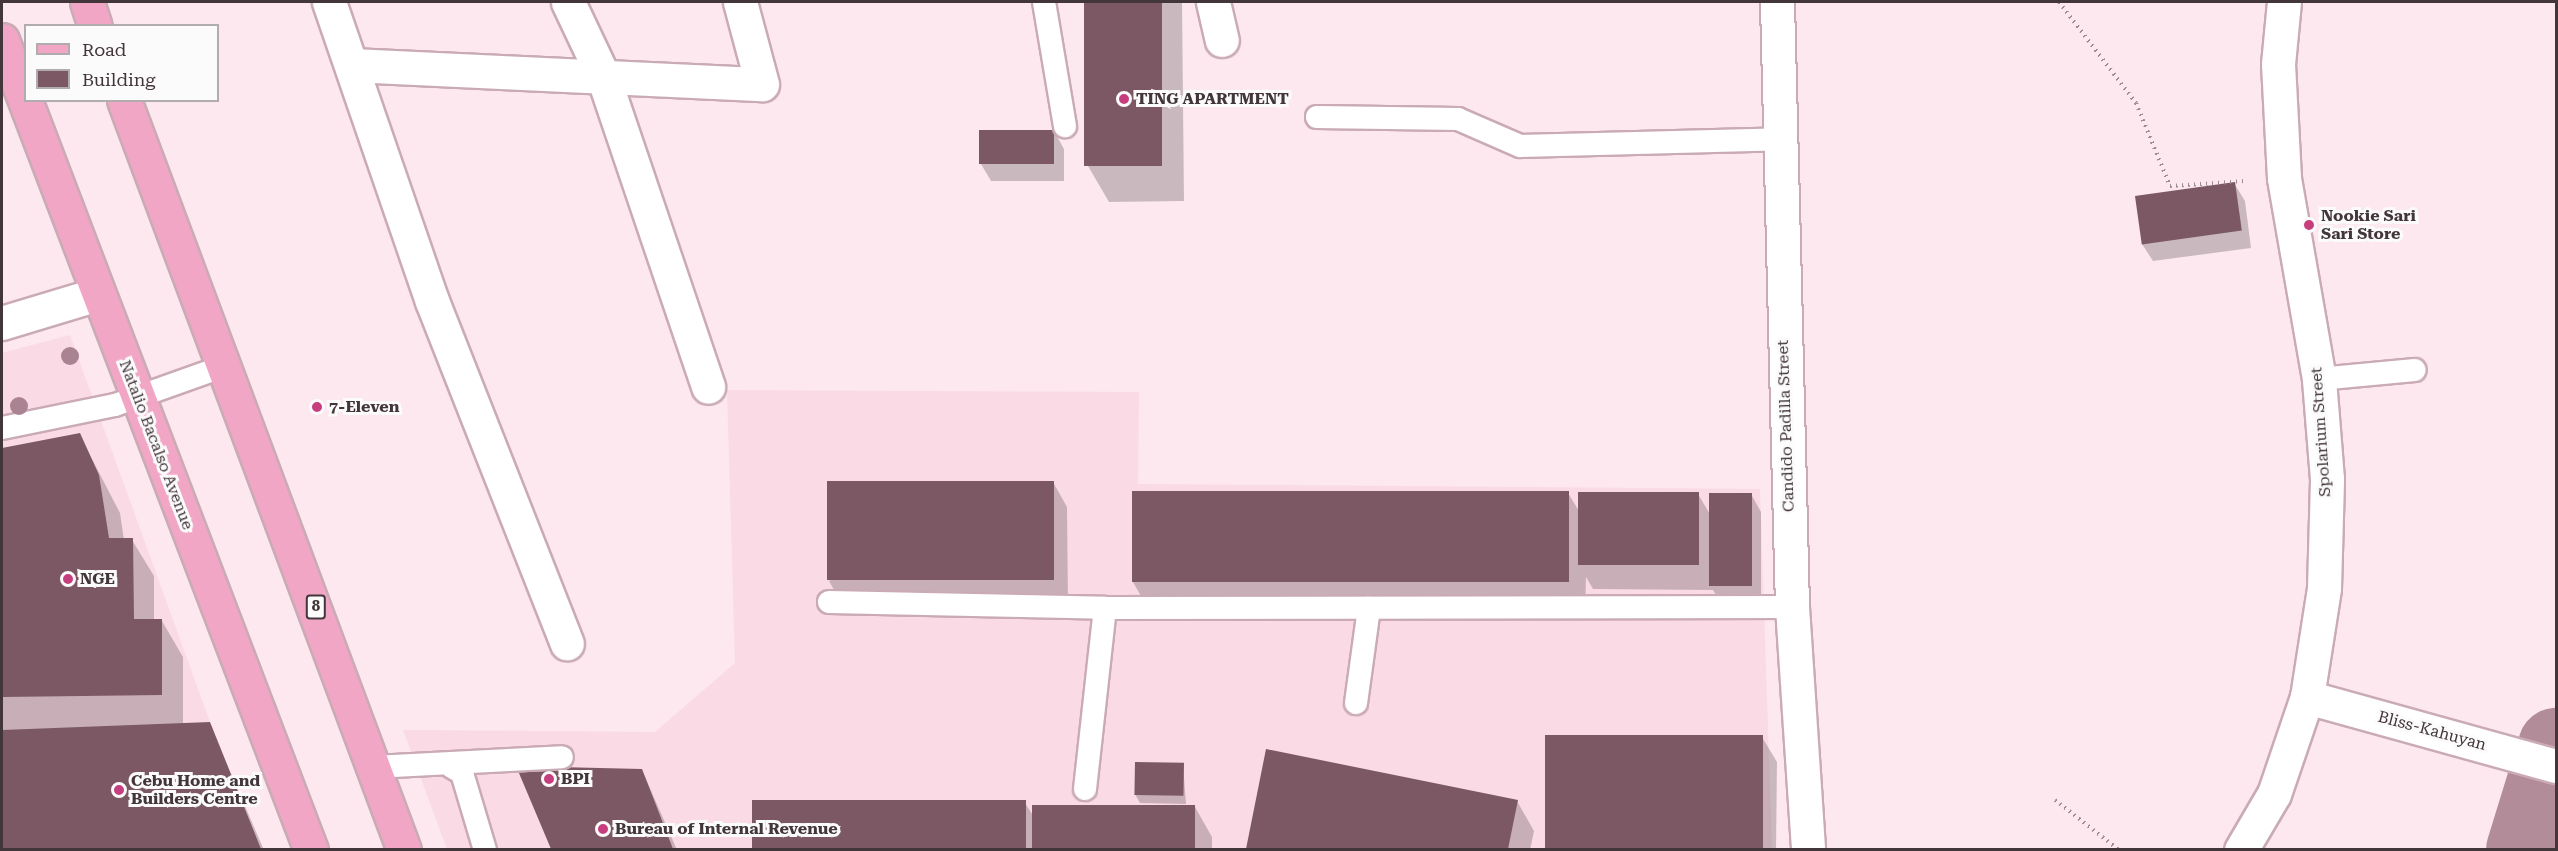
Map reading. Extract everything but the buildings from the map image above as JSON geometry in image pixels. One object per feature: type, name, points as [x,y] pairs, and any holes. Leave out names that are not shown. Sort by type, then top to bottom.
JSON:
[{"type":"main road","points":[[87,2],[95,24]]},
{"type":"main road","name":"Natalio Bacalso Avenue","points":[[2,40],[24,98]]},
{"type":"main road","name":"Natalio Bacalso Avenue","points":[[25,102],[311,849]]},
{"type":"main road","name":"8","points":[[125,102],[404,849]]},
{"type":"street","points":[[328,2],[352,64],[432,301],[567,643]]},
{"type":"street","points":[[568,2],[603,75],[708,387]]},
{"type":"street","points":[[352,64],[762,84],[740,2]]},
{"type":"street","points":[[1213,2],[1222,39]]},
{"type":"street","name":"Candido Padilla Street","points":[[1777,2],[1792,607],[1808,849]]},
{"type":"street","name":"Spolarium Street","points":[[2241,849],[2274,794],[2307,697],[2324,588],[2327,479],[2319,379],[2284,178],[2278,64],[2284,2]]},
{"type":"street","points":[[2,323],[98,294]]},
{"type":"street","name":"Bliss-Kahuyan","points":[[2307,697],[2556,766]]},
{"type":"lane","points":[[1044,2],[1065,126]]},
{"type":"lane","points":[[1317,117],[1458,119],[1520,146],[1782,139]]},
{"type":"lane","points":[[2,428],[138,397],[222,367]]},
{"type":"lane","points":[[2319,379],[2415,370]]},
{"type":"lane","points":[[829,602],[1106,608],[1792,607]]},
{"type":"lane","points":[[1085,789],[1106,608]]},
{"type":"lane","points":[[1356,703],[1369,608]]},
{"type":"lane","points":[[374,767],[452,766],[562,757]]},
{"type":"lane","points":[[452,766],[462,773],[485,849]]},
{"type":"path","points":[[2059,2],[2136,103],[2170,186],[2284,178]]},
{"type":"path","points":[[2055,800],[2119,849]]},
{"type":"shaded area","points":[[70,335],[210,722],[2,730],[2,353]]},
{"type":"shaded area","points":[[727,390],[1139,392],[1138,484],[1760,489],[1772,849],[447,849],[403,730],[655,732],[735,663]]},
{"type":"waterway","points":[[2524,850],[2556,746]]},
{"type":"place","name":"TING APARTMENT","points":[[1124,99]]},
{"type":"place","name":"Nookie Sari Sari Store","points":[[2309,225]]},
{"type":"place","name":"7-Eleven","points":[[317,407]]},
{"type":"place","name":"NGE","points":[[68,579]]},
{"type":"place","name":"BPI","points":[[549,779]]},
{"type":"place","name":"Cebu Home and Builders Centre","points":[[119,790]]},
{"type":"place","name":"Bureau of Internal Revenue","points":[[603,829]]}]
